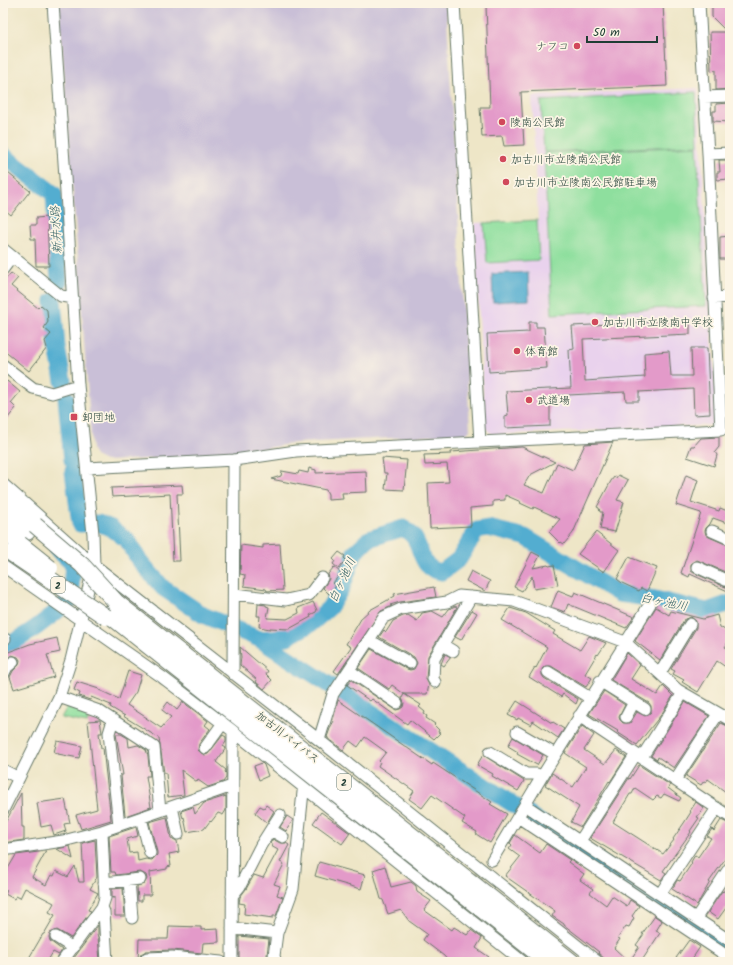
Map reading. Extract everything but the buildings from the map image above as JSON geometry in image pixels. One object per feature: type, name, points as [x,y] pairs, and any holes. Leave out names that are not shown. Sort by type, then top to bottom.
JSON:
[{"type":"highway","points":[[3,497],[17,545]]},
{"type":"highway","name":"加古川バイパス","points":[[3,513],[17,545]]},
{"type":"highway","name":"加古川バイパス","points":[[3,530],[17,545],[110,611],[572,962]]},
{"type":"highway","name":"2","points":[[17,545],[110,611]]},
{"type":"highway","name":"加古川バイパス","points":[[110,611],[146,644],[548,962]]},
{"type":"street","points":[[3,810],[59,697],[71,660],[94,565],[92,516],[78,385],[66,177],[53,3]]},
{"type":"street","points":[[454,3],[480,442]]},
{"type":"street","points":[[86,468],[234,460],[296,451],[725,430],[714,298],[708,154],[699,3]]},
{"type":"street","points":[[704,97],[730,96]]},
{"type":"street","points":[[708,154],[730,153]]},
{"type":"street","points":[[3,249],[62,296],[73,298]]},
{"type":"street","points":[[3,269],[12,257]]},
{"type":"street","points":[[714,298],[730,297]]},
{"type":"street","points":[[3,365],[33,388],[52,393],[78,385]]},
{"type":"street","points":[[233,674],[234,460]]},
{"type":"street","points":[[3,484],[94,565],[319,740],[598,962]]},
{"type":"street","points":[[712,531],[727,534]]},
{"type":"street","points":[[17,545],[81,620],[223,723],[523,962]]},
{"type":"street","points":[[697,567],[730,582]]},
{"type":"street","points":[[234,594],[273,604],[286,600],[314,597],[322,578]]},
{"type":"street","points":[[319,740],[334,694],[384,617],[401,609],[447,602],[459,596],[514,601],[625,642],[683,693],[730,720]]},
{"type":"street","points":[[435,682],[433,679],[434,659],[471,597]]},
{"type":"street","points":[[491,877],[492,860],[555,754],[650,604]]},
{"type":"street","points":[[660,673],[690,624]]},
{"type":"street","points":[[369,640],[410,663]]},
{"type":"street","points":[[443,645],[453,651]]},
{"type":"street","points":[[3,674],[7,667],[13,662]]},
{"type":"street","points":[[350,671],[394,696]]},
{"type":"street","points":[[548,672],[590,698]]},
{"type":"street","points":[[600,682],[646,709]]},
{"type":"street","points":[[580,841],[683,693]]},
{"type":"street","points":[[59,697],[99,711],[154,747],[160,811]]},
{"type":"street","points":[[626,716],[634,702]]},
{"type":"street","points":[[675,780],[718,714]]},
{"type":"street","points":[[580,716],[730,816]]},
{"type":"street","points":[[113,720],[109,733],[119,825]]},
{"type":"street","points":[[205,748],[223,723]]},
{"type":"street","points":[[232,962],[233,731]]},
{"type":"street","points":[[517,732],[555,754]]},
{"type":"street","points":[[490,752],[502,754],[526,774],[537,774],[541,778]]},
{"type":"street","points":[[3,770],[20,778]]},
{"type":"street","points":[[3,850],[56,842],[102,831],[232,786]]},
{"type":"street","points":[[276,962],[274,956],[277,933],[293,889],[303,792]]},
{"type":"street","points":[[525,805],[730,941]]},
{"type":"street","points":[[172,807],[178,834]]},
{"type":"street","points":[[660,894],[717,808]]},
{"type":"street","points":[[232,896],[240,886],[261,845],[280,816]]},
{"type":"street","points":[[518,817],[730,958]]},
{"type":"street","points":[[141,818],[150,853]]},
{"type":"street","points":[[271,830],[283,837]]},
{"type":"street","points":[[62,962],[102,907],[105,898],[102,831]]},
{"type":"street","points":[[477,866],[492,860]]},
{"type":"street","points":[[696,918],[730,867]]},
{"type":"street","points":[[104,883],[135,879],[132,918]]},
{"type":"street","points":[[631,893],[639,880]]},
{"type":"street","points":[[102,907],[104,912],[107,962]]},
{"type":"street","points":[[701,938],[709,927]]},
{"type":"street","points":[[232,928],[277,933]]},
{"type":"street","points":[[56,938],[73,948]]},
{"type":"street","points":[[147,958],[172,957],[221,962]]},
{"type":"shaded area","points":[[59,3],[446,3],[470,430],[466,434],[295,443],[226,455],[105,461],[95,456],[92,449]]},
{"type":"shaded area","name":"加古川市立陵南中学校","points":[[698,88],[717,421],[713,425],[493,435],[485,428],[474,223],[538,220],[532,96]]},
{"type":"green space","points":[[696,92],[698,145],[544,152],[541,101]]},
{"type":"green space","points":[[697,146],[706,306],[552,314],[544,153]]},
{"type":"green space","points":[[537,220],[539,260],[487,263],[484,223]]},
{"type":"green space","points":[[67,707],[74,710],[75,707],[90,713],[87,723],[61,718]]},
{"type":"water","points":[[528,272],[529,300],[493,302],[492,274]]},
{"type":"waterway","name":"新井水路","points":[[3,155],[54,194],[59,282]]},
{"type":"waterway","name":"新井水路","points":[[53,301],[57,347],[63,381]]},
{"type":"waterway","name":"新井水路","points":[[66,398],[72,460]]},
{"type":"waterway","name":"白ヶ池川","points":[[73,471],[80,524],[98,523],[111,528],[127,540],[139,560],[163,588],[203,615],[259,639],[287,637],[312,623],[329,608],[342,587],[355,552],[369,539],[403,528],[415,539],[426,564],[430,568],[442,572],[459,559],[477,530],[488,528],[525,537],[619,594],[655,599],[707,611],[730,603]]},
{"type":"waterway","name":"新井水路","points":[[3,648],[38,626],[70,600],[73,564],[58,550]]},
{"type":"waterway","points":[[259,639],[531,816],[730,950]]},
{"type":"tunnel","points":[[453,907],[483,871]]},
{"type":"place","name":"ナフコ","points":[[577,46]]},
{"type":"place","name":"陵南公民館","points":[[502,122]]},
{"type":"place","name":"加古川市立陵南公民館","points":[[503,159]]},
{"type":"place","name":"加古川市立陵南公民館駐車場","points":[[506,182]]},
{"type":"place","name":"加古川市立陵南中学校","points":[[595,322]]},
{"type":"place","name":"体育館","points":[[517,351]]},
{"type":"place","name":"武道場","points":[[529,400]]},
{"type":"place","name":"卸団地","points":[[74,417]]}]
